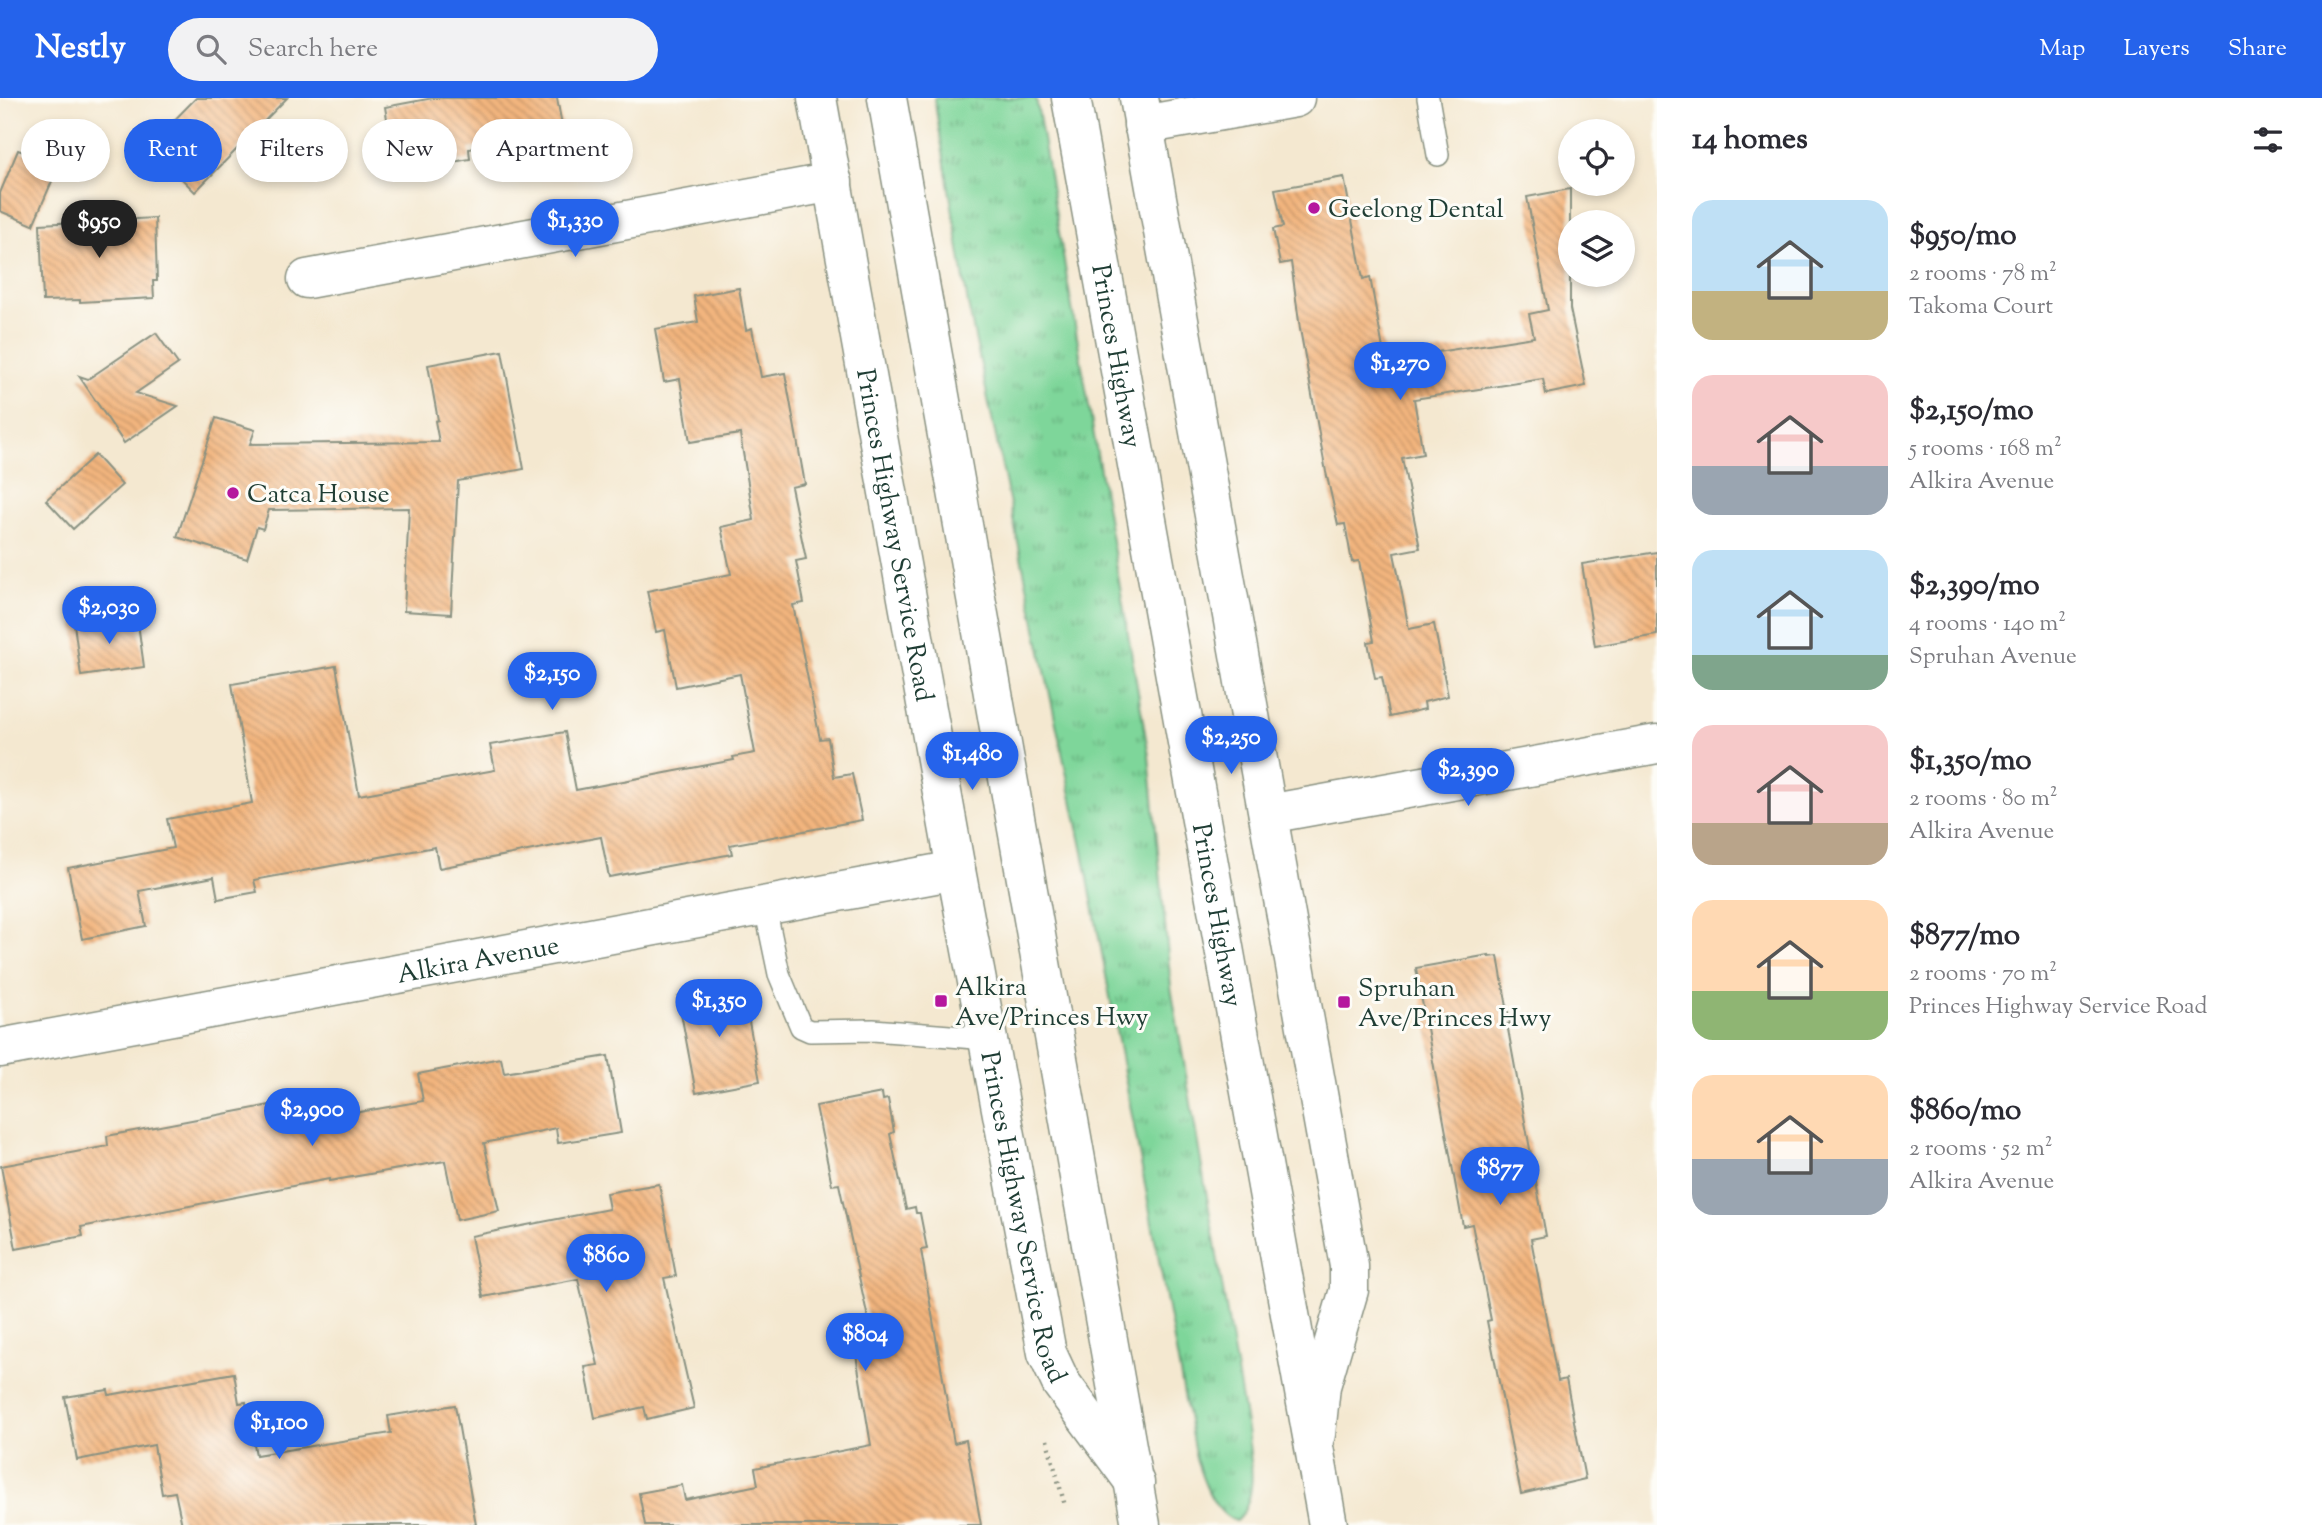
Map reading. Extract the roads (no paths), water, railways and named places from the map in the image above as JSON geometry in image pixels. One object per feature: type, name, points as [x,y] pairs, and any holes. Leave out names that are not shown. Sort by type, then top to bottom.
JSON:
[{"type":"main road","name":"Princes Highway Service Road","points":[[817,98],[956,870],[1049,1360],[1061,1383],[1135,1483]]},
{"type":"main road","points":[[887,98],[1141,1525]]},
{"type":"main road","name":"Princes Highway","points":[[1070,98],[1328,1525]]},
{"type":"main road","points":[[1295,98],[1141,111],[1350,1278],[1347,1299],[1321,1385],[1314,1450],[1314,1480],[1301,1525]]},
{"type":"main road","points":[[307,279],[833,182]]},
{"type":"main road","points":[[1268,814],[1657,744]]},
{"type":"main road","name":"Alkira Avenue","points":[[0,1048],[956,870]]},
{"type":"lane","points":[[1427,98],[1438,155]]},
{"type":"lane","points":[[765,907],[779,974],[801,1027],[810,1031],[873,1030],[988,1039]]},
{"type":"place","name":"Geelong Dental","points":[[1314,208]]},
{"type":"place","name":"Catca House","points":[[233,493]]},
{"type":"place","name":"Alkira Ave/Princes Hwy","points":[[941,1001]]},
{"type":"place","name":"Spruhan Ave/Princes Hwy","points":[[1344,1002]]}]
